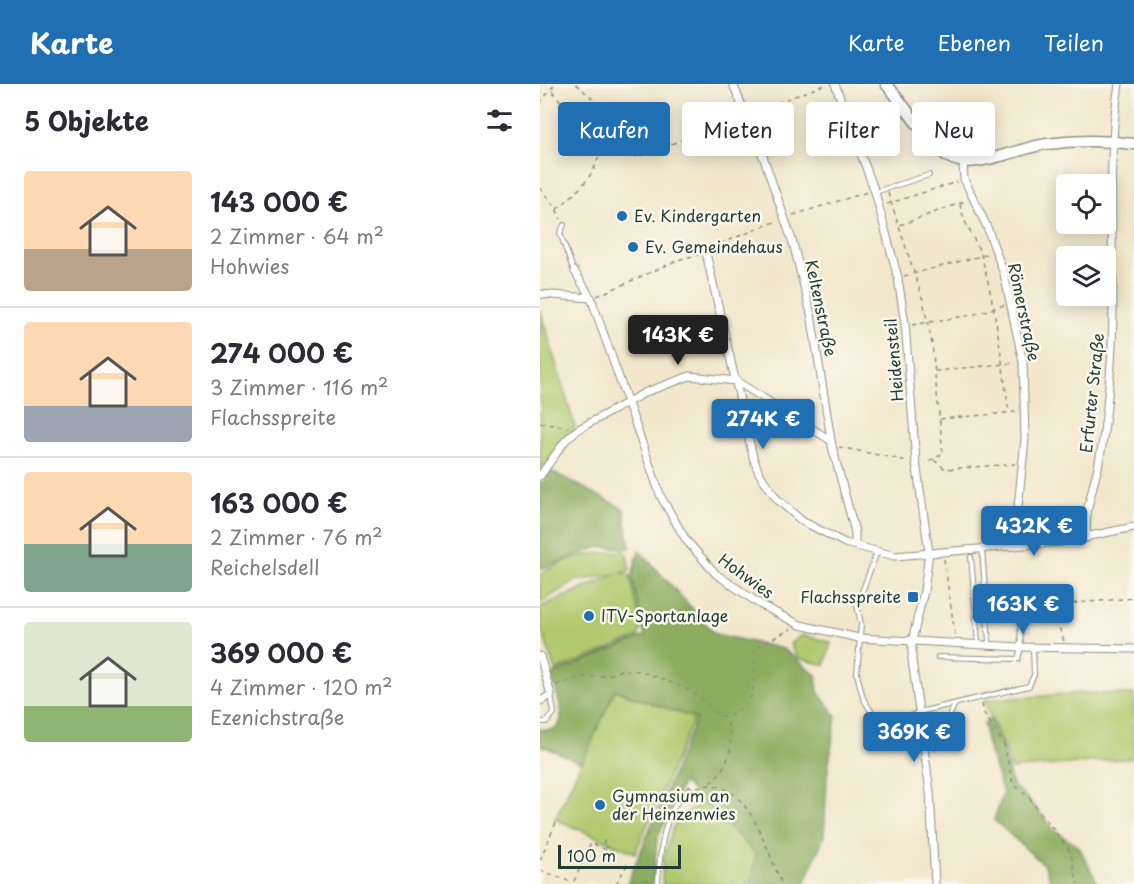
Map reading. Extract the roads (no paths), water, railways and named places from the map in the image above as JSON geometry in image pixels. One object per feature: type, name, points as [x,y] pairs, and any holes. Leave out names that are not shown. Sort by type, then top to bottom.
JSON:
[{"type":"street","name":"Keltenstraße","points":[[733,84],[785,218],[811,314],[830,440],[855,532],[855,545]]},
{"type":"street","name":"Heidensteil","points":[[835,84],[875,192],[898,278],[906,327],[916,462],[929,552],[924,591],[912,641],[930,792],[934,884]]},
{"type":"street","points":[[886,84],[944,154],[963,162],[974,162],[1044,144],[1113,142],[1134,144]]},
{"type":"street","name":"Erfurter Straße","points":[[1087,538],[1085,524],[1100,460],[1110,374],[1114,302],[1113,142],[1119,84]]},
{"type":"street","name":"Römerstraße","points":[[963,162],[964,179],[996,251],[1012,303],[1023,362],[1026,410],[1014,546]]},
{"type":"street","points":[[706,254],[753,457],[767,486],[777,500],[802,521],[831,537],[895,556],[1087,538],[1134,527]]},
{"type":"street","name":"Hohwies","points":[[575,272],[591,298],[652,478],[672,519],[686,540],[716,574],[740,592],[800,625],[859,638],[978,643],[1033,648],[1134,649]]},
{"type":"street","points":[[540,294],[591,298]]},
{"type":"street","points":[[540,476],[565,441],[578,430],[627,402],[667,383],[690,376],[736,381],[830,440]]},
{"type":"street","points":[[540,656],[550,691],[540,701]]},
{"type":"lane","points":[[875,192],[929,175]]},
{"type":"lane","points":[[564,225],[560,233],[575,272]]},
{"type":"lane","points":[[982,549],[989,644]]},
{"type":"lane","points":[[877,551],[857,605],[861,624],[859,686],[878,723],[896,723],[919,712],[1029,686],[1034,675],[1033,648]]},
{"type":"lane","points":[[970,557],[978,643]]},
{"type":"lane","points":[[938,657],[1018,659],[1021,647],[1019,598]]},
{"type":"lane","points":[[540,722],[547,722],[554,713],[550,691]]},
{"type":"lane","points":[[934,747],[956,703]]},
{"type":"lane","points":[[658,884],[659,862],[665,834],[676,802],[690,789]]},
{"type":"place","name":"Ev. Kindergarten","points":[[622,216]]},
{"type":"place","name":"Ev. Gemeindehaus","points":[[633,247]]},
{"type":"place","name":"Flachsspreite","points":[[913,597]]},
{"type":"place","name":"ITV-Sportanlage","points":[[589,616]]},
{"type":"place","name":"Gymnasium an der Heinzenwies","points":[[600,805]]}]
